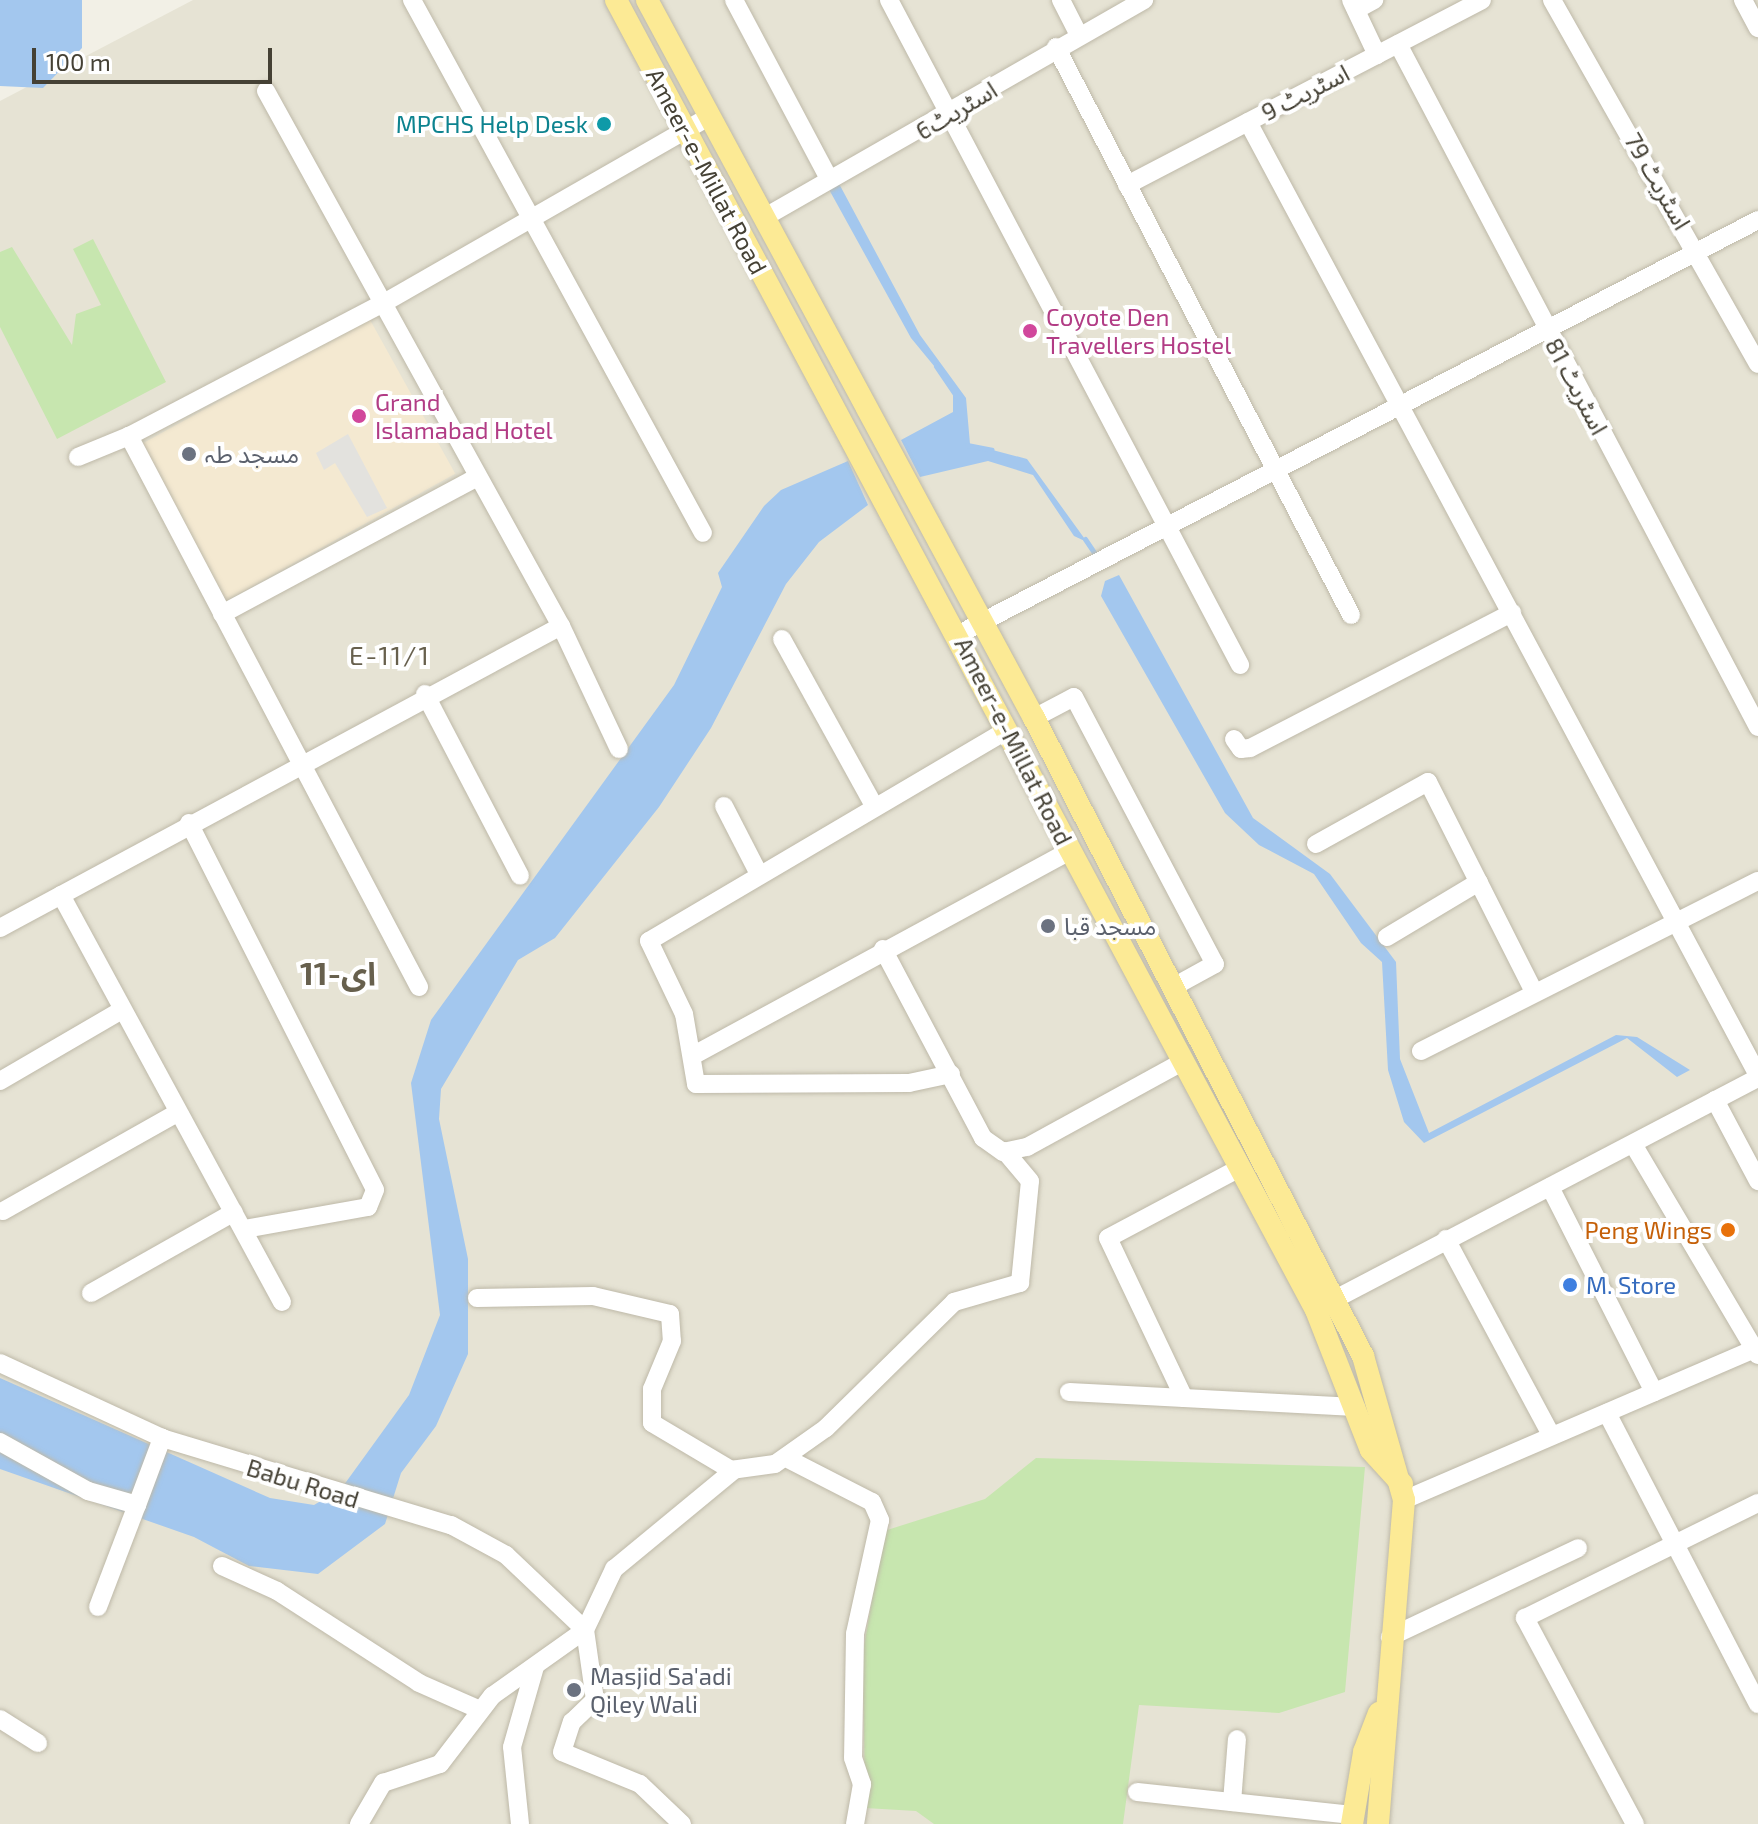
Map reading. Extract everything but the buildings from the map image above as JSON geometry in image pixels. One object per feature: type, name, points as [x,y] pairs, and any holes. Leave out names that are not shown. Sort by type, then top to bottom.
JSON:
[{"type":"main road","name":"Ameer-e-Millat Road","points":[[616,0],[683,130],[959,634],[1006,731],[1238,1169],[1326,1305]]},
{"type":"main road","name":"Ameer-e-Millat Road","points":[[647,0],[1175,986],[1326,1305],[1371,1450],[1403,1493]]},
{"type":"main road","points":[[1150,999],[1175,986]]},
{"type":"main road","points":[[1326,1305],[1373,1383],[1403,1493],[1378,1824]]},
{"type":"main road","points":[[1352,1820],[1364,1752],[1386,1701]]},
{"type":"street","points":[[412,0],[703,533]]},
{"type":"street","points":[[734,0],[829,179]]},
{"type":"street","points":[[889,0],[1240,665]]},
{"type":"street","points":[[1061,0],[1079,35]]},
{"type":"street","name":"اسٹریٹ6","points":[[765,217],[829,179],[950,117],[1056,47],[1144,0]]},
{"type":"street","points":[[1374,0],[1353,5],[1377,55]]},
{"type":"street","name":"اسٹریٹ 9","points":[[1127,185],[1482,0]]},
{"type":"street","name":"اسٹریٹ 79","points":[[1552,0],[1699,251],[1758,364]]},
{"type":"street","points":[[1743,0],[1758,28]]},
{"type":"street","name":"اسٹریٹ 81","points":[[1398,44],[1758,727]]},
{"type":"street","points":[[1056,47],[1351,615]]},
{"type":"street","points":[[266,91],[561,626],[619,749]]},
{"type":"street","points":[[78,457],[129,436],[382,304],[708,117]]},
{"type":"street","points":[[1248,122],[1758,1077],[1326,1305]]},
{"type":"street","points":[[959,634],[1758,220]]},
{"type":"street","points":[[129,436],[299,766],[419,987]]},
{"type":"street","points":[[222,614],[478,477]]},
{"type":"street","points":[[1234,739],[1241,749],[1250,748],[1512,613]]},
{"type":"street","points":[[0,928],[425,694],[561,626]]},
{"type":"street","points":[[782,639],[874,806]]},
{"type":"street","points":[[425,694],[520,876]]},
{"type":"street","points":[[1034,718],[1074,697],[1215,964],[1175,986]]},
{"type":"street","points":[[951,1074],[909,1083],[722,1088],[696,1084],[694,1055],[649,941],[1006,731]]},
{"type":"street","points":[[1316,844],[1428,782],[1533,990]]},
{"type":"street","points":[[724,806],[759,874]]},
{"type":"street","points":[[189,823],[375,1190],[368,1207],[244,1229]]},
{"type":"street","points":[[694,1055],[883,949],[1070,851]]},
{"type":"street","points":[[1421,1051],[1533,990],[1758,881]]},
{"type":"street","points":[[1387,937],[1479,882]]},
{"type":"street","points":[[61,895],[282,1302]]},
{"type":"street","points":[[359,1824],[383,1783],[440,1764],[478,1709],[585,1630],[626,1553],[734,1470],[790,1460],[945,1309],[1020,1283],[1030,1181],[1005,1151],[983,1138],[883,949]]},
{"type":"street","points":[[0,1081],[122,1010]]},
{"type":"street","points":[[1005,1151],[1027,1147],[1182,1062]]},
{"type":"street","points":[[1715,1100],[1758,1181]]},
{"type":"street","points":[[3,1211],[177,1113]]},
{"type":"street","points":[[1403,1493],[1755,1353],[1633,1144]]},
{"type":"street","points":[[1184,1398],[1108,1238],[1238,1169]]},
{"type":"street","points":[[1550,1187],[1654,1392]]},
{"type":"street","points":[[91,1293],[234,1212]]},
{"type":"street","points":[[1446,1239],[1551,1435]]},
{"type":"street","points":[[477,1298],[593,1296],[670,1314],[672,1341],[648,1417],[685,1447],[734,1470]]},
{"type":"street","name":"Babu Road","points":[[0,1363],[162,1438],[451,1525],[506,1555],[585,1630]]},
{"type":"street","points":[[1069,1392],[1356,1407]]},
{"type":"street","points":[[1607,1413],[1670,1542],[1758,1704]]},
{"type":"street","points":[[98,1607],[162,1438]]},
{"type":"street","points":[[0,1442],[88,1491],[139,1498]]},
{"type":"street","points":[[790,1460],[878,1513],[855,1634],[853,1758],[862,1784],[855,1824]]},
{"type":"street","points":[[1635,1824],[1525,1618],[1670,1542],[1758,1503]]},
{"type":"street","points":[[1390,1637],[1578,1548]]},
{"type":"street","points":[[222,1566],[277,1591],[419,1683],[478,1709]]},
{"type":"street","points":[[585,1630],[595,1700],[572,1722],[562,1752],[640,1784],[682,1824]]},
{"type":"street","points":[[520,1824],[512,1747],[535,1667]]},
{"type":"street","points":[[0,1719],[38,1743]]},
{"type":"street","points":[[1232,1802],[1237,1739]]},
{"type":"street","points":[[1137,1792],[1352,1820]]},
{"type":"shaded area","name":"ای-11","points":[[193,0],[1758,0],[1758,1824],[0,1824],[0,101]]},
{"type":"shaded area","points":[[369,318],[455,474],[226,601],[140,445]]},
{"type":"shaded area","points":[[348,434],[387,508],[367,517],[335,463],[324,470],[316,453]]},
{"type":"green space","points":[[93,239],[166,382],[57,439],[0,327],[0,252],[12,247],[72,345],[76,314],[101,305],[73,249]]},
{"type":"green space","points":[[1036,1458],[1365,1467],[1345,1692],[1279,1713],[1139,1705],[1123,1824],[934,1824],[916,1811],[865,1808],[863,1652],[884,1531],[985,1499]]},
{"type":"water","points":[[0,0],[82,0],[82,48],[43,88],[0,86]]},
{"type":"water","points":[[836,178],[920,335],[966,398],[970,444],[1027,459],[1087,542],[1074,536],[1033,475],[988,461],[920,477],[901,440],[953,412],[953,389],[911,338],[826,184]]},
{"type":"water","points":[[848,461],[868,505],[819,542],[786,584],[711,728],[659,807],[555,938],[518,960],[441,1089],[439,1119],[468,1259],[468,1354],[436,1426],[401,1473],[385,1524],[318,1574],[249,1566],[194,1537],[0,1469],[0,1378],[270,1498],[314,1505],[341,1489],[409,1395],[440,1315],[411,1083],[431,1020],[674,685],[722,587],[718,573],[764,506],[781,490]]},
{"type":"water","points":[[1119,575],[1253,818],[1330,874],[1396,962],[1400,1059],[1429,1133],[1616,1035],[1637,1037],[1690,1070],[1677,1077],[1627,1038],[1424,1143],[1404,1122],[1388,1070],[1382,962],[1361,943],[1314,874],[1259,845],[1225,813],[1101,596],[1105,581]]},
{"type":"waterway","points":[[936,366],[957,397]]},
{"type":"waterway","points":[[967,445],[992,450]]},
{"type":"waterway","points":[[1085,539],[1097,557]]},
{"type":"place","name":"MPCHS Help Desk","points":[[604,124]]},
{"type":"place","name":"Coyote Den Travellers Hostel","points":[[1030,331]]},
{"type":"place","name":"Grand Islamabad Hotel","points":[[359,416]]},
{"type":"place","name":"مسجد طہ","points":[[189,454]]},
{"type":"place","name":"مسجد قبا","points":[[1048,926]]},
{"type":"place","name":"Peng Wings","points":[[1728,1230]]},
{"type":"place","name":"M. Store","points":[[1570,1285]]},
{"type":"place","name":"Masjid Sa'adi Qiley Wali","points":[[574,1690]]},
{"type":"district","name":"E-11/1","points":[[390,655]]},
{"type":"district","name":"ای-11","points":[[338,972]]}]
